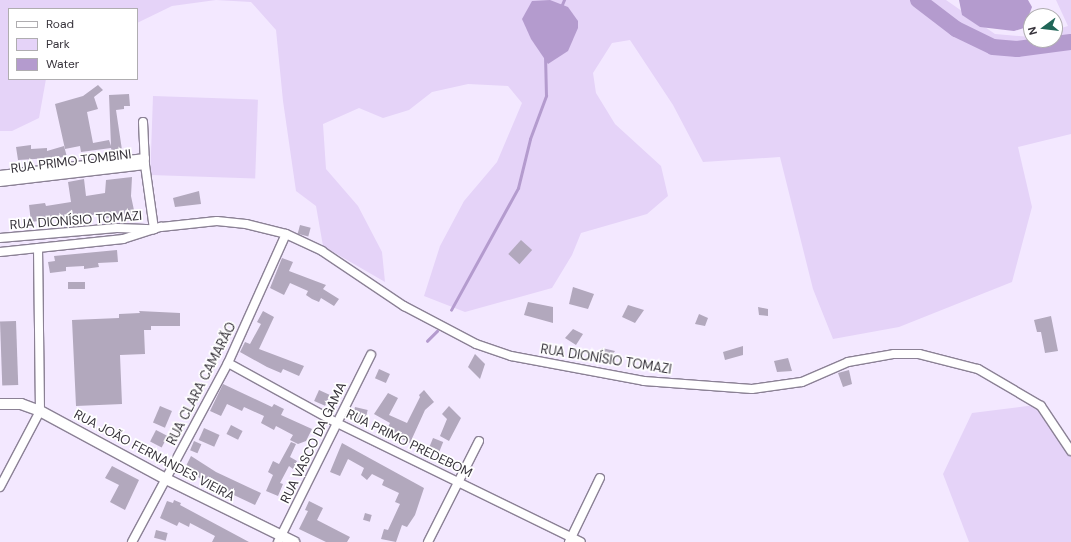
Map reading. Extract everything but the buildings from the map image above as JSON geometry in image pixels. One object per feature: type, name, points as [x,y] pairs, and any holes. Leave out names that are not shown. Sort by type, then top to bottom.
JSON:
[{"type":"street","points":[[143,122],[145,162],[154,229]]},
{"type":"street","name":"RUA PRIMO TOMBINI","points":[[0,175],[145,162]]},
{"type":"street","name":"RUA PRIMO TOMBINI","points":[[0,182],[145,162]]},
{"type":"street","name":"RUA DIONÍSIO TOMAZI","points":[[0,238],[117,228],[154,229],[217,221],[246,224],[286,234],[322,251],[404,306],[476,344],[511,356],[644,381],[752,389],[802,382],[848,362],[894,354],[919,354],[978,368],[1041,406],[1057,426],[1071,451]]},
{"type":"street","name":"RUA DIONÍSIO TOMAZI","points":[[0,252],[123,239],[154,229]]},
{"type":"street","name":"RUA CLARA CAMARÃO","points":[[132,542],[228,363],[286,234]]},
{"type":"street","points":[[0,487],[40,411],[38,248]]},
{"type":"street","name":"RUA VASCO DA GAMA","points":[[280,539],[371,355]]},
{"type":"street","name":"RUA PRIMO PREDEBOM","points":[[228,363],[337,423],[460,482],[570,539],[581,542]]},
{"type":"street","name":"RUA JOÃO FERNANDES VIEIRA","points":[[0,404],[21,404],[40,411],[280,539],[294,542]]},
{"type":"street","points":[[428,542],[460,482],[479,441]]},
{"type":"street","points":[[570,539],[600,478]]},
{"type":"green space","points":[[0,0],[216,0],[172,6],[138,23],[138,8],[8,8],[8,80],[46,80],[39,118],[12,131],[0,131]]},
{"type":"green space","points":[[216,0],[946,0],[995,34],[1023,36],[1023,48],[1063,48],[1063,28],[1068,26],[1063,15],[1063,8],[1060,8],[1056,0],[1071,0],[1071,134],[1018,147],[1032,207],[1012,282],[899,327],[833,339],[813,289],[780,157],[703,162],[673,105],[630,40],[612,43],[593,73],[596,93],[615,124],[661,166],[668,196],[647,214],[581,233],[572,255],[552,288],[465,312],[424,296],[440,246],[464,201],[497,162],[522,103],[508,86],[468,84],[432,92],[409,110],[383,118],[359,108],[323,124],[326,169],[358,206],[382,252],[385,282],[323,246],[316,206],[296,191],[283,101],[276,30],[251,2]]},
{"type":"green space","points":[[153,96],[258,100],[255,179],[150,175]]},
{"type":"green space","points":[[1035,405],[1071,450],[1071,542],[969,542],[943,474],[972,413]]},
{"type":"water","points":[[550,0],[568,7],[578,21],[578,28],[568,51],[548,64],[531,39],[522,19],[532,1]]},
{"type":"water","points":[[959,0],[1028,0],[1032,7],[1023,8],[1023,28],[1014,31],[980,27],[962,15]]},
{"type":"waterway","points":[[561,7],[564,0]]},
{"type":"waterway","points":[[918,0],[956,29],[993,47],[1017,49],[1071,42]]},
{"type":"waterway","points":[[451,310],[518,188],[530,139],[546,96],[545,56]]},
{"type":"waterway","points":[[427,341],[437,331]]}]
